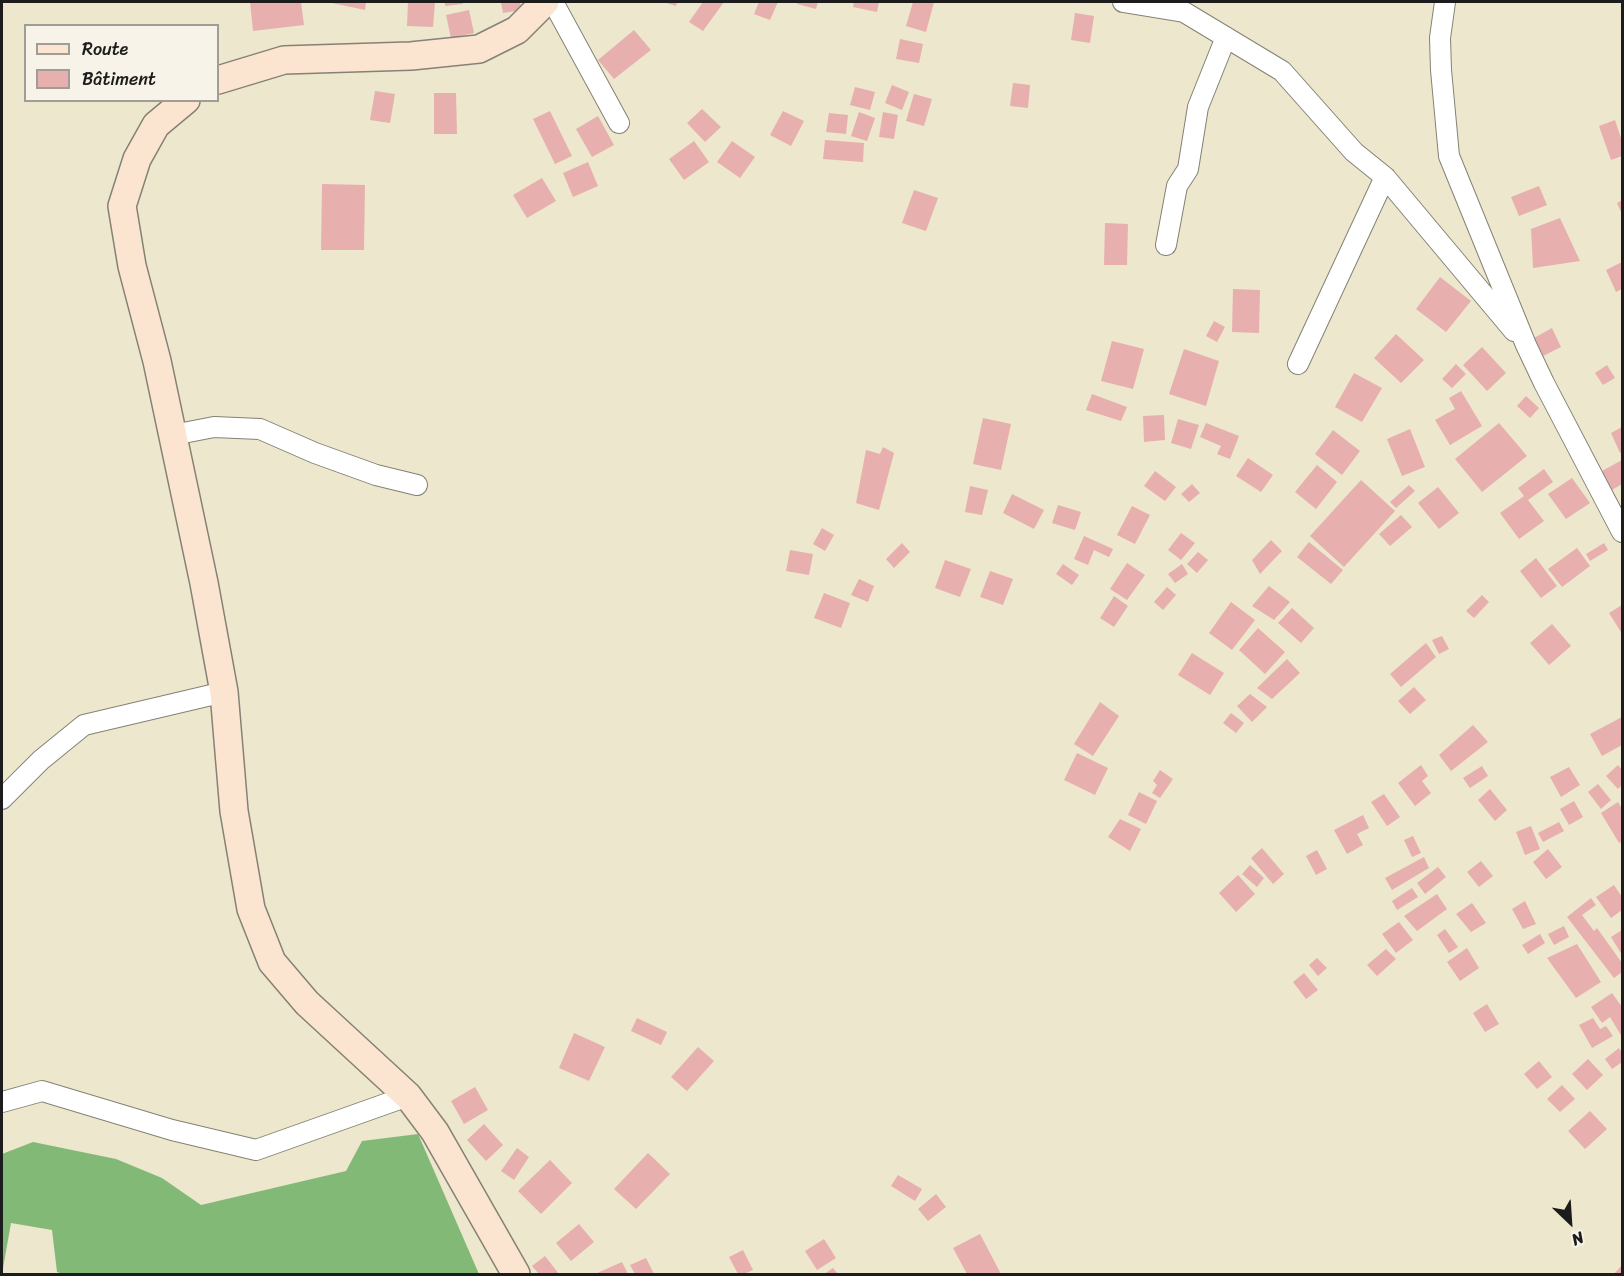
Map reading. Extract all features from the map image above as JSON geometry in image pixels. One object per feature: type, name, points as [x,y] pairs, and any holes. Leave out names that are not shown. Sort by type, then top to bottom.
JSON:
[{"type":"main road","points":[[219,80],[284,60],[411,56],[479,50],[517,30],[545,2]]},
{"type":"main road","points":[[184,102],[156,125],[137,159],[122,206],[132,266],[157,361],[204,583],[224,692],[234,811],[251,909],[272,962],[307,1003],[408,1096],[435,1132],[516,1275]]},
{"type":"street","points":[[553,2],[619,123]]},
{"type":"street","points":[[1123,2],[1184,12],[1282,71],[1354,152],[1385,177],[1526,345]]},
{"type":"street","points":[[1445,2],[1440,38],[1440,70],[1449,156],[1526,345],[1623,532]]},
{"type":"street","points":[[1166,245],[1177,186],[1188,169],[1198,107],[1205,84],[1226,37]]},
{"type":"street","points":[[1298,364],[1385,177]]},
{"type":"street","points":[[173,435],[214,427],[260,429],[315,453],[376,475],[417,485]]},
{"type":"street","points":[[2,799],[41,760],[84,725],[224,692]]},
{"type":"street","points":[[2,1102],[42,1091],[172,1130],[256,1150],[408,1096]]},
{"type":"green space","points":[[418,1134],[479,1274],[63,1274],[57,1272],[52,1230],[11,1223],[2,1274],[2,1154],[33,1142],[116,1159],[162,1178],[201,1205],[346,1171],[362,1141]]},
{"type":"building","points":[[250,2],[301,2],[304,25],[253,31]]},
{"type":"building","points":[[327,2],[366,2],[365,10]]},
{"type":"building","points":[[408,2],[435,2],[433,27],[407,26]]},
{"type":"building","points":[[445,2],[462,2],[463,4],[445,6]]},
{"type":"building","points":[[501,2],[520,2],[522,10],[503,13]]},
{"type":"building","points":[[663,2],[677,2],[676,6]]},
{"type":"building","points":[[703,2],[724,2],[703,31],[689,22]]},
{"type":"building","points":[[759,2],[778,2],[770,20],[754,14]]},
{"type":"building","points":[[798,2],[818,2],[816,9],[797,4]]},
{"type":"building","points":[[854,2],[879,2],[877,12],[853,7]]},
{"type":"building","points":[[913,2],[934,2],[926,32],[906,26]]},
{"type":"building","points":[[469,10],[474,33],[451,38],[446,15]]},
{"type":"building","points":[[1075,13],[1094,16],[1090,43],[1071,40]]},
{"type":"building","points":[[634,30],[651,50],[614,79],[598,60]]},
{"type":"building","points":[[900,39],[923,44],[919,63],[896,59]]},
{"type":"building","points":[[1013,83],[1030,85],[1028,108],[1010,106]]},
{"type":"building","points":[[892,85],[909,92],[902,110],[885,103]]},
{"type":"building","points":[[855,87],[875,92],[870,110],[850,105]]},
{"type":"building","points":[[375,91],[395,94],[390,123],[370,120]]},
{"type":"building","points":[[434,93],[456,93],[457,134],[434,134]]},
{"type":"building","points":[[914,94],[932,99],[924,126],[906,121]]},
{"type":"building","points":[[702,109],[721,127],[705,142],[687,123]]},
{"type":"building","points":[[550,111],[572,156],[555,164],[533,119]]},
{"type":"building","points":[[783,111],[804,121],[791,146],[770,135]]},
{"type":"building","points":[[859,112],[875,118],[867,141],[851,136]]},
{"type":"building","points":[[883,112],[898,115],[894,139],[879,137]]},
{"type":"building","points":[[829,113],[848,115],[846,134],[826,132]]},
{"type":"building","points":[[598,116],[614,145],[592,157],[576,129]]},
{"type":"building","points":[[1615,120],[1622,141],[1622,156],[1611,160],[1599,126]]},
{"type":"building","points":[[825,140],[864,143],[863,162],[823,159]]},
{"type":"building","points":[[694,141],[709,162],[684,180],[669,159]]},
{"type":"building","points":[[732,141],[755,157],[740,178],[717,162]]},
{"type":"building","points":[[588,162],[598,186],[573,197],[563,173]]},
{"type":"building","points":[[542,178],[556,201],[527,218],[513,195]]},
{"type":"building","points":[[322,184],[365,185],[364,250],[321,250]]},
{"type":"building","points":[[1539,186],[1547,205],[1519,216],[1511,197]]},
{"type":"building","points":[[914,190],[938,198],[926,231],[902,223]]},
{"type":"building","points":[[1622,200],[1622,214],[1617,203]]},
{"type":"building","points":[[1560,218],[1580,261],[1533,268],[1531,229]]},
{"type":"building","points":[[1105,223],[1128,224],[1127,265],[1104,265]]},
{"type":"building","points":[[1622,262],[1622,289],[1616,292],[1606,270]]},
{"type":"building","points":[[1440,277],[1471,301],[1446,332],[1416,309]]},
{"type":"building","points":[[1233,289],[1260,290],[1259,333],[1232,332]]},
{"type":"building","points":[[1214,321],[1225,327],[1217,342],[1206,336]]},
{"type":"building","points":[[1552,328],[1561,347],[1543,356],[1534,338]]},
{"type":"building","points":[[1396,334],[1424,360],[1401,383],[1374,358]]},
{"type":"building","points":[[1112,341],[1144,349],[1133,389],[1101,381]]},
{"type":"building","points":[[1482,347],[1506,373],[1487,391],[1463,365]]},
{"type":"building","points":[[1184,349],[1219,361],[1206,406],[1169,394]]},
{"type":"building","points":[[1456,364],[1466,374],[1452,388],[1442,379]]},
{"type":"building","points":[[1607,365],[1615,378],[1603,385],[1595,373]]},
{"type":"building","points":[[1354,373],[1382,388],[1362,422],[1335,407]]},
{"type":"building","points":[[1461,391],[1482,426],[1450,445],[1435,420],[1455,409],[1449,398]]},
{"type":"building","points":[[1092,394],[1127,407],[1121,421],[1086,410]]},
{"type":"building","points":[[1526,396],[1539,408],[1530,418],[1517,406]]},
{"type":"building","points":[[1164,415],[1165,440],[1144,442],[1143,416]]},
{"type":"building","points":[[983,418],[1011,424],[1001,470],[973,464]]},
{"type":"building","points":[[1178,419],[1199,425],[1191,449],[1171,443]]},
{"type":"building","points":[[1206,423],[1239,436],[1230,459],[1217,454],[1221,446],[1200,437]]},
{"type":"building","points":[[1499,423],[1527,456],[1482,492],[1455,459]]},
{"type":"building","points":[[1622,427],[1622,452],[1620,453],[1611,433]]},
{"type":"building","points":[[1410,429],[1425,467],[1402,476],[1387,439]]},
{"type":"building","points":[[1333,430],[1360,451],[1342,475],[1315,454]]},
{"type":"building","points":[[883,447],[894,453],[879,510],[856,503],[866,450],[880,454]]},
{"type":"building","points":[[1248,458],[1273,475],[1261,492],[1236,476]]},
{"type":"building","points":[[1622,460],[1622,484],[1612,490],[1602,471]]},
{"type":"building","points":[[1317,465],[1337,482],[1316,509],[1295,492]]},
{"type":"building","points":[[1544,469],[1553,482],[1528,500],[1544,521],[1519,539],[1500,513],[1524,496],[1518,488]]},
{"type":"building","points":[[1155,471],[1176,487],[1165,501],[1144,486]]},
{"type":"building","points":[[1572,478],[1590,503],[1566,519],[1548,494]]},
{"type":"building","points":[[1361,480],[1395,511],[1344,567],[1310,536]]},
{"type":"building","points":[[1192,484],[1200,493],[1189,502],[1181,494]]},
{"type":"building","points":[[1409,485],[1415,491],[1396,508],[1390,502]]},
{"type":"building","points":[[970,486],[988,490],[982,515],[965,512]]},
{"type":"building","points":[[1438,487],[1459,513],[1439,529],[1418,503]]},
{"type":"building","points":[[1012,494],[1044,510],[1034,529],[1003,513]]},
{"type":"building","points":[[1058,505],[1081,512],[1075,530],[1052,523]]},
{"type":"building","points":[[1132,506],[1150,515],[1135,544],[1117,535]]},
{"type":"building","points":[[1401,515],[1412,527],[1390,546],[1379,534]]},
{"type":"building","points":[[822,528],[834,535],[825,551],[813,544]]},
{"type":"building","points":[[1181,533],[1195,543],[1181,560],[1168,550]]},
{"type":"building","points":[[1084,536],[1113,549],[1109,557],[1094,550],[1088,565],[1074,559]]},
{"type":"building","points":[[1271,540],[1282,551],[1260,574],[1252,560]]},
{"type":"building","points":[[1309,542],[1343,570],[1331,584],[1297,557]]},
{"type":"building","points":[[902,543],[910,552],[894,568],[886,559]]},
{"type":"building","points":[[1604,543],[1608,550],[1590,561],[1586,554]]},
{"type":"building","points":[[1577,548],[1590,566],[1562,587],[1548,569]]},
{"type":"building","points":[[790,550],[813,554],[809,575],[786,571]]},
{"type":"building","points":[[1198,552],[1208,560],[1197,573],[1187,564]]},
{"type":"building","points":[[1536,558],[1557,586],[1541,598],[1520,571]]},
{"type":"building","points":[[945,560],[971,569],[960,597],[935,588]]},
{"type":"building","points":[[1127,563],[1145,575],[1127,600],[1110,589]]},
{"type":"building","points":[[1063,564],[1079,575],[1072,585],[1056,574]]},
{"type":"building","points":[[1182,564],[1188,574],[1175,583],[1168,574]]},
{"type":"building","points":[[990,571],[1013,579],[1003,605],[980,597]]},
{"type":"building","points":[[859,579],[874,586],[868,602],[851,595]]},
{"type":"building","points":[[1269,586],[1290,602],[1274,620],[1252,606]]},
{"type":"building","points":[[1167,587],[1176,595],[1163,610],[1154,602]]},
{"type":"building","points":[[824,593],[850,603],[841,628],[814,618]]},
{"type":"building","points":[[1482,595],[1489,602],[1474,618],[1466,611]]},
{"type":"building","points":[[1114,596],[1128,606],[1114,627],[1100,618]]},
{"type":"building","points":[[1231,602],[1255,620],[1232,650],[1209,633]]},
{"type":"building","points":[[1622,605],[1622,631],[1621,632],[1609,613]]},
{"type":"building","points":[[1292,608],[1314,628],[1301,643],[1278,623]]},
{"type":"building","points":[[1552,624],[1571,646],[1549,665],[1530,643]]},
{"type":"building","points":[[1258,628],[1285,652],[1265,674],[1239,650]]},
{"type":"building","points":[[1442,636],[1449,649],[1439,654],[1432,640]]},
{"type":"building","points":[[1426,643],[1436,657],[1401,687],[1390,674]]},
{"type":"building","points":[[1192,653],[1224,673],[1210,695],[1178,675]]},
{"type":"building","points":[[1287,659],[1300,673],[1272,699],[1257,688]]},
{"type":"building","points":[[1414,687],[1426,700],[1410,714],[1398,701]]},
{"type":"building","points":[[1250,694],[1267,707],[1252,722],[1237,706]]},
{"type":"building","points":[[1100,702],[1119,716],[1093,756],[1074,744]]},
{"type":"building","points":[[1231,713],[1244,723],[1236,733],[1223,723]]},
{"type":"building","points":[[1622,717],[1622,745],[1602,756],[1590,734]]},
{"type":"building","points":[[1473,725],[1488,742],[1451,771],[1439,755]]},
{"type":"building","points":[[1077,753],[1108,768],[1095,795],[1064,780]]},
{"type":"building","points":[[1421,765],[1428,776],[1422,781],[1431,793],[1415,806],[1398,783]]},
{"type":"building","points":[[1618,765],[1622,770],[1622,785],[1618,789],[1606,776]]},
{"type":"building","points":[[1482,766],[1488,776],[1470,788],[1463,778]]},
{"type":"building","points":[[1569,767],[1580,785],[1561,797],[1550,777]]},
{"type":"building","points":[[1160,770],[1173,779],[1160,798],[1152,793],[1157,785],[1153,781]]},
{"type":"building","points":[[1598,784],[1611,800],[1601,809],[1588,792]]},
{"type":"building","points":[[1490,789],[1507,810],[1495,821],[1478,800]]},
{"type":"building","points":[[1139,792],[1157,801],[1146,824],[1128,815]]},
{"type":"building","points":[[1384,794],[1400,817],[1387,826],[1371,802]]},
{"type":"building","points":[[1574,801],[1583,817],[1569,825],[1560,809]]},
{"type":"building","points":[[1618,802],[1622,809],[1622,841],[1619,843],[1601,813]]},
{"type":"building","points":[[1363,815],[1369,828],[1357,834],[1363,845],[1347,854],[1334,830]]},
{"type":"building","points":[[1120,819],[1141,829],[1130,851],[1108,837]]},
{"type":"building","points":[[1559,822],[1564,831],[1543,842],[1538,833]]},
{"type":"building","points":[[1531,826],[1540,849],[1525,855],[1516,832]]},
{"type":"building","points":[[1413,836],[1421,853],[1412,857],[1404,840]]},
{"type":"building","points":[[1262,848],[1284,874],[1273,884],[1251,858]]},
{"type":"building","points":[[1548,849],[1562,867],[1546,879],[1533,862]]},
{"type":"building","points":[[1317,850],[1327,869],[1316,875],[1306,856]]},
{"type":"building","points":[[1424,857],[1429,868],[1392,890],[1385,878]]},
{"type":"building","points":[[1481,861],[1493,876],[1479,887],[1467,872]]},
{"type":"building","points":[[1250,865],[1264,878],[1257,887],[1242,874]]},
{"type":"building","points":[[1438,867],[1446,877],[1425,894],[1417,883]]},
{"type":"building","points":[[1238,875],[1255,894],[1236,912],[1219,893]]},
{"type":"building","points":[[1614,885],[1622,897],[1622,910],[1611,918],[1596,897]]},
{"type":"building","points":[[1412,888],[1418,897],[1397,910],[1392,901]]},
{"type":"building","points":[[1437,894],[1447,909],[1417,931],[1404,916]]},
{"type":"building","points":[[1591,898],[1596,905],[1582,915],[1594,931],[1597,928],[1622,963],[1622,972],[1614,978],[1567,917]]},
{"type":"building","points":[[1525,901],[1536,924],[1523,929],[1512,909]]},
{"type":"building","points":[[1472,903],[1486,923],[1471,932],[1456,914]]},
{"type":"building","points":[[1399,922],[1413,940],[1396,953],[1382,934]]},
{"type":"building","points":[[1564,926],[1569,937],[1554,945],[1548,934]]},
{"type":"building","points":[[1445,929],[1458,947],[1449,953],[1437,935]]},
{"type":"building","points":[[1622,930],[1622,955],[1611,937]]},
{"type":"building","points":[[1540,934],[1545,943],[1528,954],[1522,945]]},
{"type":"building","points":[[1577,944],[1601,982],[1576,998],[1547,958]]},
{"type":"building","points":[[1467,948],[1479,968],[1460,981],[1447,962]]},
{"type":"building","points":[[1386,949],[1396,959],[1377,976],[1367,965]]},
{"type":"building","points":[[1317,958],[1327,968],[1318,976],[1309,965]]},
{"type":"building","points":[[1304,973],[1318,990],[1306,999],[1293,982]]},
{"type":"building","points":[[1612,993],[1622,1007],[1622,1037],[1610,1017],[1602,1023],[1591,1007]]},
{"type":"building","points":[[1487,1004],[1499,1024],[1485,1032],[1473,1013]]},
{"type":"building","points":[[637,1018],[667,1032],[661,1045],[631,1031]]},
{"type":"building","points":[[1593,1018],[1600,1029],[1606,1026],[1613,1036],[1592,1048],[1579,1025]]},
{"type":"building","points":[[574,1033],[605,1047],[589,1081],[559,1068]]},
{"type":"building","points":[[698,1047],[714,1061],[687,1091],[671,1077]]},
{"type":"building","points":[[1619,1048],[1622,1053],[1622,1062],[1612,1069],[1605,1059]]},
{"type":"building","points":[[1588,1059],[1603,1075],[1587,1090],[1572,1074]]},
{"type":"building","points":[[1539,1061],[1552,1077],[1537,1089],[1524,1074]]},
{"type":"building","points":[[1562,1085],[1575,1099],[1560,1112],[1547,1099]]},
{"type":"building","points":[[475,1087],[488,1110],[464,1124],[451,1101]]},
{"type":"building","points":[[1590,1111],[1607,1129],[1585,1149],[1568,1131]]},
{"type":"building","points":[[484,1124],[503,1145],[486,1161],[467,1140]]},
{"type":"building","points":[[517,1148],[529,1157],[514,1180],[501,1171]]},
{"type":"building","points":[[648,1153],[670,1174],[636,1209],[614,1189]]},
{"type":"building","points":[[550,1160],[572,1183],[541,1214],[518,1191]]},
{"type":"building","points":[[898,1175],[922,1189],[915,1201],[891,1186]]},
{"type":"building","points":[[936,1194],[946,1207],[928,1221],[918,1209]]},
{"type":"building","points":[[579,1224],[594,1242],[571,1261],[556,1243]]},
{"type":"building","points":[[980,1234],[1001,1274],[967,1274],[953,1248]]},
{"type":"building","points":[[824,1239],[836,1258],[817,1270],[805,1251]]},
{"type":"building","points":[[743,1250],[753,1270],[738,1274],[729,1257]]},
{"type":"building","points":[[545,1256],[559,1274],[539,1274],[532,1266]]},
{"type":"building","points":[[646,1258],[654,1274],[635,1274],[630,1265]]},
{"type":"building","points":[[622,1262],[628,1274],[595,1274]]},
{"type":"building","points":[[1622,1265],[1622,1274],[1614,1274]]},
{"type":"building","points":[[833,1268],[838,1274],[824,1274]]}]
